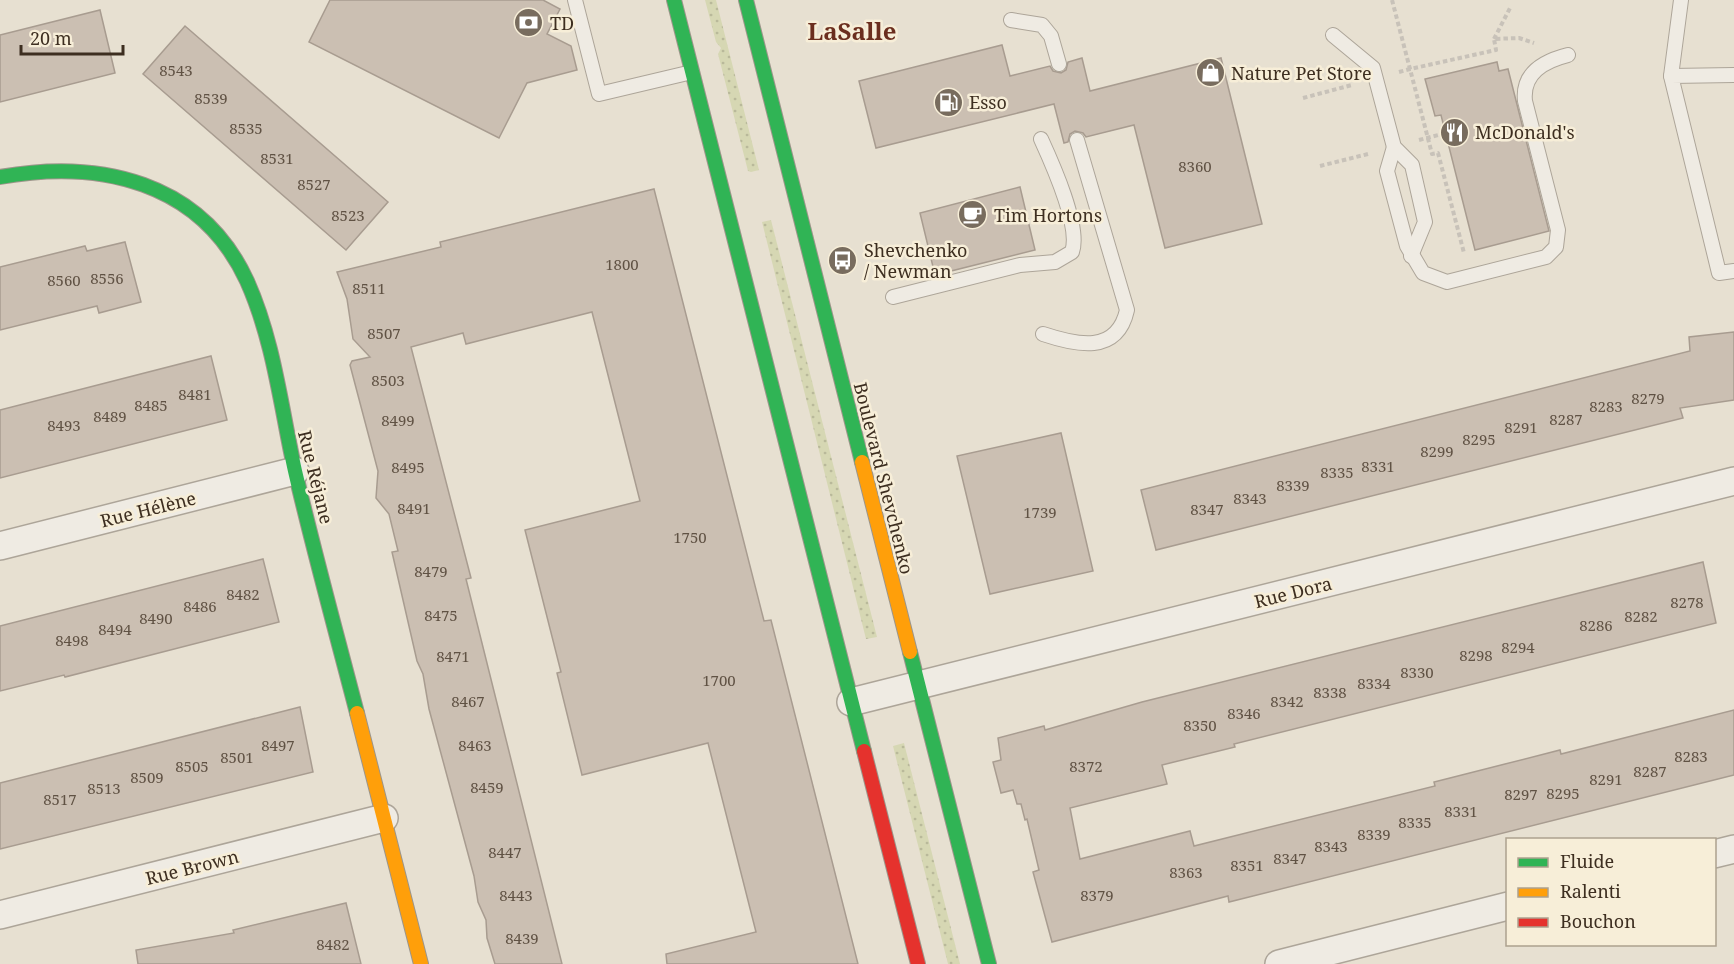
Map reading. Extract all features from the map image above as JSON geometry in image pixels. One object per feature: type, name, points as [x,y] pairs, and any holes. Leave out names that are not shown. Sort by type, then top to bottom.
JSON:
[{"type":"street","points":[[675,0],[918,964]]},
{"type":"street","name":"Boulevard Shevchenko","points":[[746,0],[989,964]]},
{"type":"street","name":"Rue Réjane","points":[[0,177],[73,168],[114,173],[147,184],[172,198],[218,238],[234,257],[249,284],[260,315],[295,471],[421,964]]},
{"type":"street","name":"Rue Hélène","points":[[0,546],[295,471]]},
{"type":"street","name":"Rue Dora","points":[[851,702],[1734,481]]},
{"type":"street","name":"Rue Brown","points":[[0,915],[384,818]]},
{"type":"street","points":[[1716,854],[1734,849]]},
{"type":"street","points":[[1279,964],[1506,907]]},
{"type":"lane","points":[[575,0],[599,94],[692,72]]},
{"type":"lane","points":[[1681,0],[1671,76],[1719,273],[1734,272]]},
{"type":"lane","points":[[1011,20],[1042,25],[1051,36],[1059,64]]},
{"type":"lane","points":[[1333,35],[1373,68],[1394,147],[1412,165],[1424,212],[1425,227],[1411,256]]},
{"type":"lane","points":[[1394,147],[1386,171],[1411,256],[1423,273],[1447,282],[1539,260],[1552,253],[1558,240],[1558,230],[1524,95],[1528,79],[1537,68],[1568,56]]},
{"type":"lane","points":[[1671,76],[1734,75]]},
{"type":"lane","points":[[893,297],[1020,265],[1055,262],[1072,252],[1074,237],[1066,203],[1041,139]]},
{"type":"lane","points":[[1043,334],[1085,345],[1107,339],[1121,329],[1127,310],[1077,140]]},
{"type":"path","points":[[1392,0],[1410,69]]},
{"type":"path","points":[[1398,72],[1496,50],[1494,39],[1510,8]]},
{"type":"path","points":[[1494,39],[1519,38],[1539,47]]},
{"type":"path","points":[[1302,98],[1353,85]]},
{"type":"path","points":[[1428,138],[1446,134]]},
{"type":"path","points":[[1320,166],[1366,154]]},
{"type":"green space","points":[[705,0],[716,0],[759,170],[748,171],[718,54],[721,48],[716,42]]},
{"type":"green space","points":[[771,220],[877,637],[866,639],[762,222]]},
{"type":"green space","points":[[904,743],[960,964],[948,964],[893,746]]},
{"type":"building","points":[[330,0],[543,0],[560,9],[547,34],[571,46],[577,70],[527,83],[499,138],[309,42]]},
{"type":"building","points":[[100,10],[115,73],[0,102],[0,35]]},
{"type":"building","points":[[185,26],[388,202],[346,250],[143,74]]},
{"type":"building","points":[[1002,45],[1010,76],[1050,66],[1053,71],[1061,73],[1066,70],[1068,62],[1082,58],[1090,91],[1221,58],[1262,224],[1165,248],[1134,125],[1086,137],[1083,133],[1075,131],[1070,134],[1068,142],[1064,143],[1054,104],[876,148],[859,81]]},
{"type":"building","points":[[1497,62],[1499,71],[1508,69],[1549,231],[1475,250],[1441,115],[1435,116],[1425,79]]},
{"type":"building","points":[[1020,187],[1035,250],[935,275],[920,213]]},
{"type":"building","points":[[654,189],[764,621],[771,620],[858,964],[667,964],[666,954],[756,932],[708,743],[582,775],[557,673],[561,672],[525,530],[640,501],[592,312],[466,344],[463,333],[411,347],[471,578],[466,579],[562,964],[495,964],[487,938],[486,920],[478,902],[474,876],[429,709],[423,674],[417,661],[392,552],[398,551],[389,514],[376,498],[378,471],[350,365],[352,361],[370,357],[353,339],[347,299],[337,272],[441,247],[440,242]]},
{"type":"building","points":[[125,242],[141,302],[99,313],[97,306],[0,330],[0,267],[85,246],[87,251]]},
{"type":"building","points":[[1734,332],[1734,400],[1680,408],[1683,418],[1156,550],[1141,490],[1690,351],[1689,337]]},
{"type":"building","points":[[211,356],[227,420],[0,478],[0,410]]},
{"type":"building","points":[[1061,433],[1093,571],[990,594],[957,456]]},
{"type":"building","points":[[263,559],[279,622],[65,677],[64,675],[0,691],[0,626]]},
{"type":"building","points":[[1703,562],[1716,623],[1234,744],[1235,747],[1162,765],[1167,784],[1070,808],[1080,859],[1190,831],[1194,846],[1435,786],[1434,782],[1560,750],[1561,754],[1734,710],[1734,775],[1229,902],[1228,896],[1052,942],[1033,872],[1039,870],[1027,819],[1025,820],[1021,804],[1017,804],[1013,790],[1001,793],[993,762],[1001,760],[998,738],[1044,726],[1045,730],[1142,702]]},
{"type":"building","points":[[300,707],[313,772],[0,849],[0,783]]},
{"type":"building","points":[[346,903],[361,964],[138,964],[136,950],[234,933],[233,930]]},
{"type":"traffic: fast","points":[[674,0],[864,751]]},
{"type":"traffic: fast","points":[[746,0],[862,462]]},
{"type":"traffic: fast","points":[[0,177],[37,172],[74,172],[110,176],[143,185],[175,199],[203,220],[227,247],[247,281],[264,327],[302,501],[357,713]]},
{"type":"traffic: fast","points":[[910,652],[989,964]]},
{"type":"traffic: slow","points":[[862,462],[910,652]]},
{"type":"traffic: slow","points":[[357,713],[421,964]]},
{"type":"traffic: jam","points":[[864,751],[918,964]]},
{"type":"place","name":"TD","points":[[529,23]]},
{"type":"place","name":"Nature Pet Store","points":[[1210,73]]},
{"type":"place","name":"Esso","points":[[948,102]]},
{"type":"place","name":"McDonald's","points":[[1454,132]]},
{"type":"place","name":"Tim Hortons","points":[[973,215]]},
{"type":"place","name":"Shevchenko / Newman","points":[[843,260]]},
{"type":"district","name":"LaSalle","points":[[852,30]]}]
